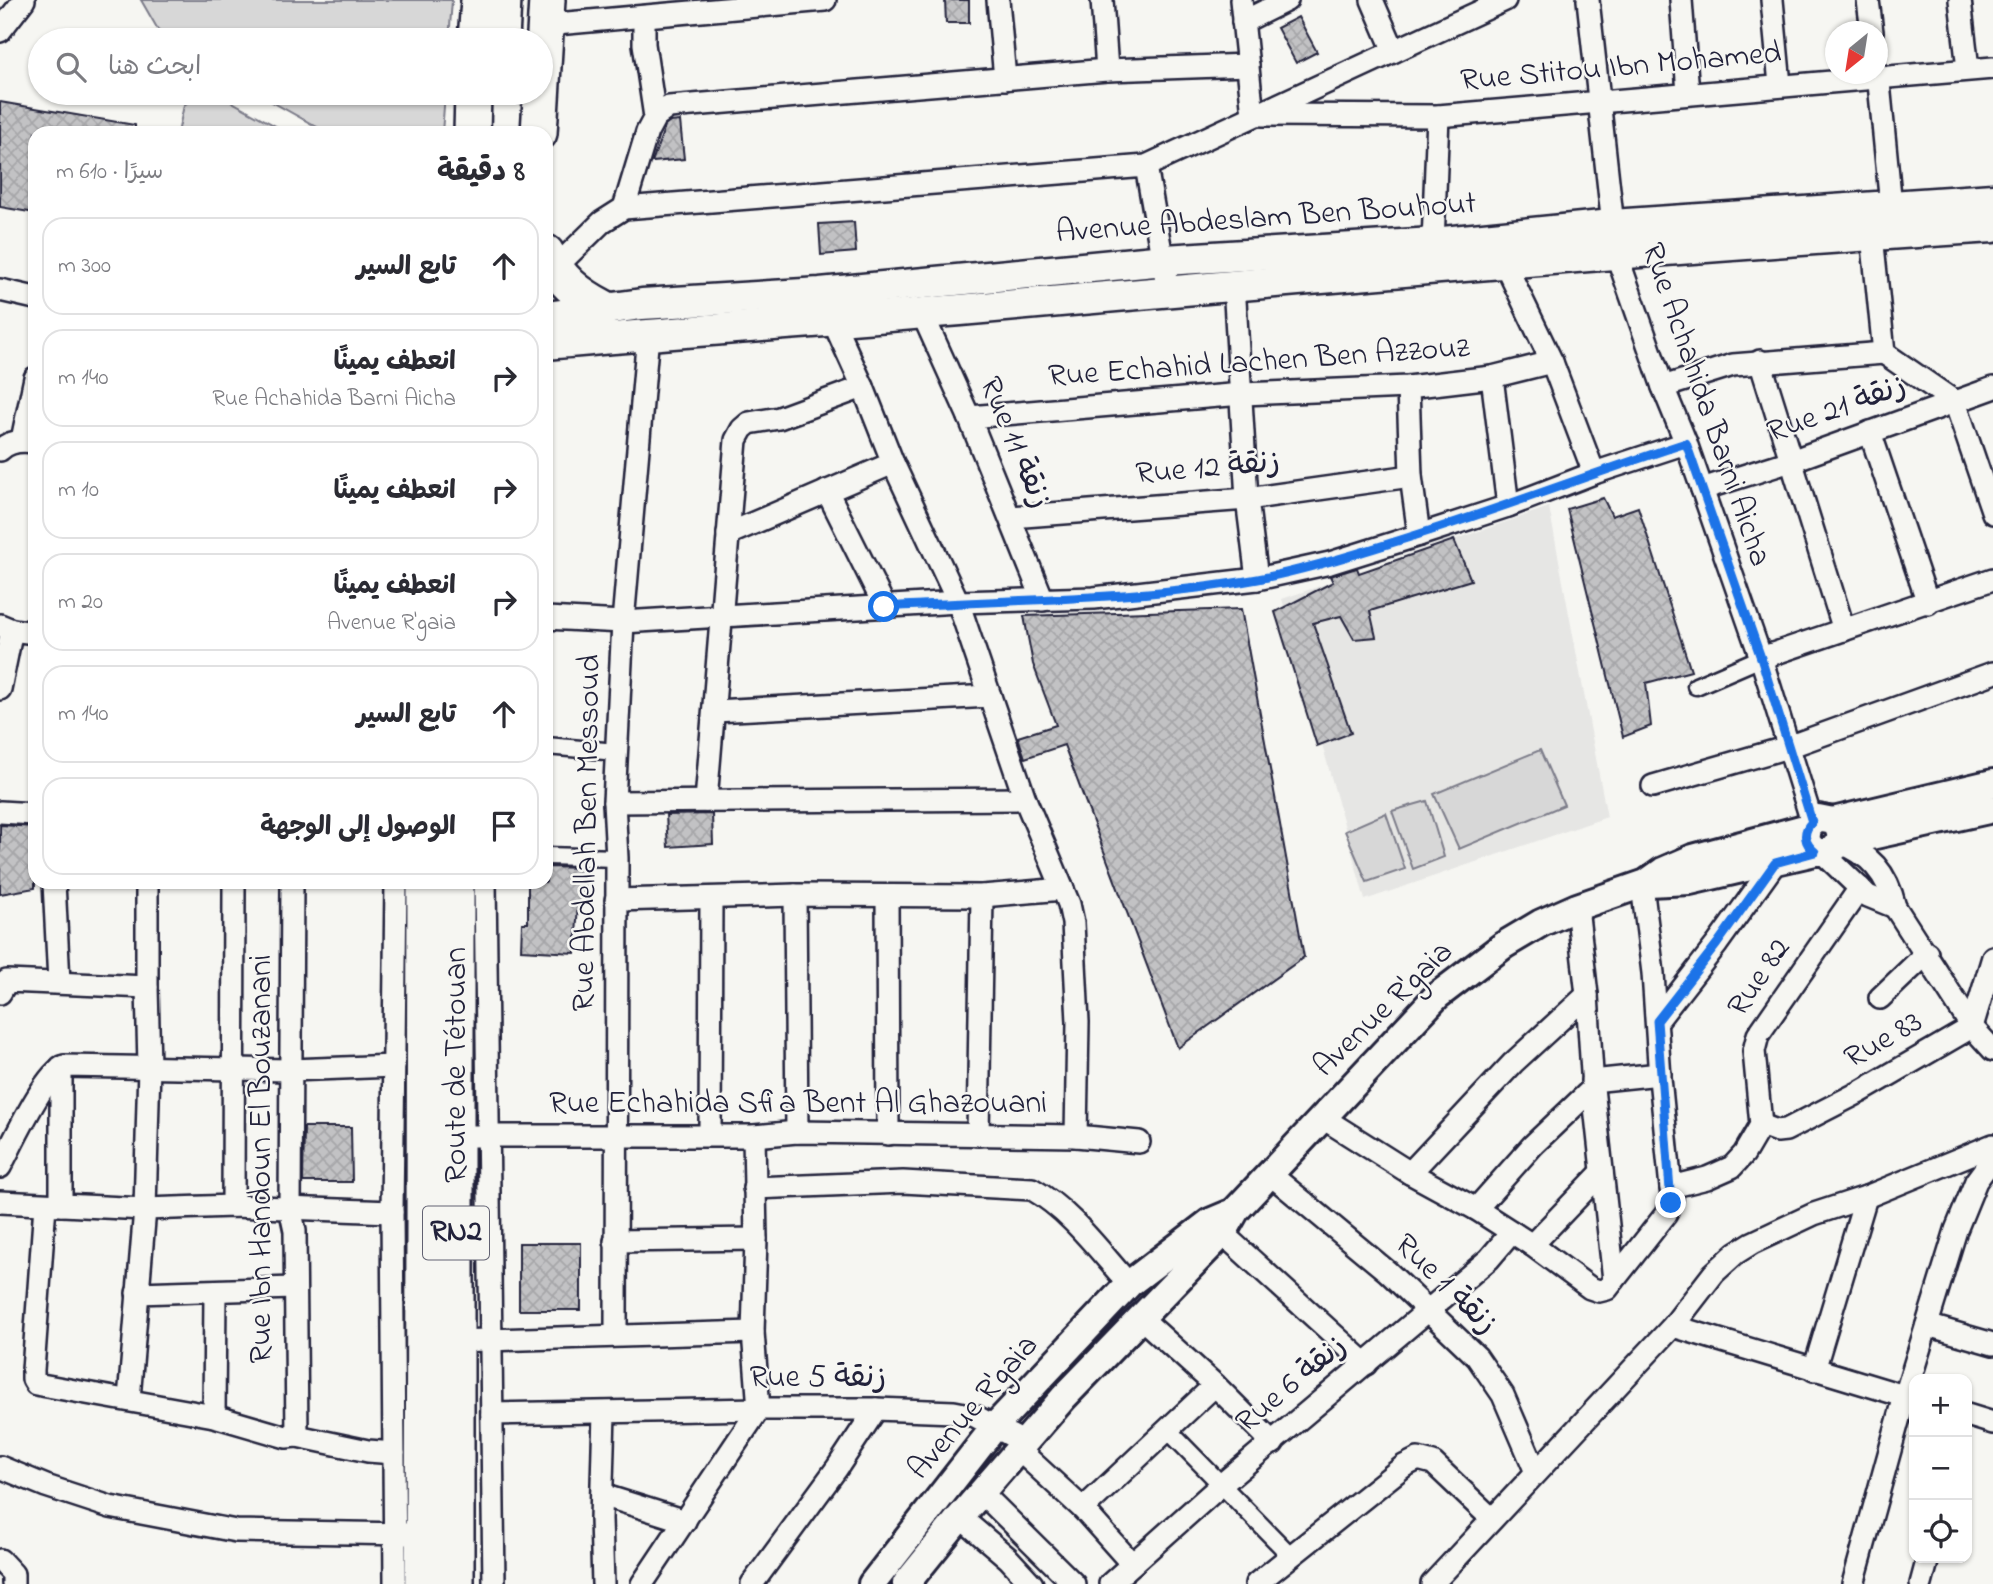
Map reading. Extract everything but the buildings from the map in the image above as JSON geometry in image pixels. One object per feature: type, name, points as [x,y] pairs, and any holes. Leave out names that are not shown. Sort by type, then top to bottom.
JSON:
[{"type":"highway","points":[[477,28],[479,0]]},
{"type":"highway","points":[[502,28],[503,0]]},
{"type":"highway","points":[[472,126],[473,105]]},
{"type":"highway","points":[[495,126],[496,105]]},
{"type":"highway","points":[[522,105],[522,126]]},
{"type":"highway","points":[[540,126],[542,105]]},
{"type":"highway","points":[[553,265],[575,292],[604,308]]},
{"type":"highway","name":"Route de Tétouan","points":[[423,1584],[409,1534],[425,889]]},
{"type":"highway","name":"Route de Tétouan","points":[[456,889],[472,1136],[455,1341],[456,1584]]},
{"type":"main road","name":"Avenue Abdeslam Ben Bouhout","points":[[553,343],[1234,284],[1505,264],[1614,239],[1891,206],[1993,199]]},
{"type":"main road","name":"Avenue Abdeslam Ben Bouhout","points":[[553,316],[604,308],[820,293],[1165,260],[1433,243],[1872,234],[1993,226]]},
{"type":"street","points":[[0,31],[23,0]]},
{"type":"street","points":[[535,16],[644,17],[825,0]]},
{"type":"street","points":[[998,0],[1005,79]]},
{"type":"street","points":[[1102,0],[1107,70]]},
{"type":"street","points":[[1241,0],[1253,115]]},
{"type":"street","points":[[1243,22],[1287,0]]},
{"type":"street","points":[[1372,0],[1394,51]]},
{"type":"street","points":[[553,259],[624,208],[1146,166],[1505,0]]},
{"type":"street","name":"Rue Achahida Barni Aicha","points":[[1588,0],[1614,239],[1663,387],[1686,443],[1761,658],[1788,747],[1824,837]]},
{"type":"street","points":[[1681,0],[1688,93]]},
{"type":"street","points":[[1772,0],[1780,85]]},
{"type":"street","points":[[1868,0],[1871,21]]},
{"type":"street","points":[[1960,0],[1968,69]]},
{"type":"street","points":[[644,17],[644,44],[654,117]]},
{"type":"street","points":[[624,208],[647,132],[654,117],[669,107],[1107,70],[1248,65]]},
{"type":"street","name":"Rue Stitou Ibn Mohamed","points":[[1888,74],[1993,68]]},
{"type":"street","name":"Rue Stitou Ibn Mohamed","points":[[1253,115],[1438,116],[1825,80]]},
{"type":"street","points":[[1879,84],[1891,206]]},
{"type":"street","points":[[1433,243],[1438,116]]},
{"type":"street","points":[[1146,166],[1165,260],[1168,291]]},
{"type":"street","points":[[1872,234],[1884,353]]},
{"type":"street","points":[[1505,264],[1552,362],[1594,473]]},
{"type":"street","points":[[1234,284],[1247,499],[1257,579]]},
{"type":"street","points":[[0,290],[28,296]]},
{"type":"street","name":"Rue 11 زنقة","points":[[922,313],[969,417],[1043,600]]},
{"type":"street","points":[[833,321],[893,463],[958,602],[1025,799],[1071,914],[1078,1022],[1076,1136]]},
{"type":"street","name":"Rue Abdellah Ben Messoud","points":[[616,1335],[617,858],[614,803],[623,622],[649,334]]},
{"type":"street","points":[[1663,387],[1704,372],[1760,361],[1884,353],[1955,402],[1989,485],[1993,513]]},
{"type":"street","points":[[1760,361],[1844,630]]},
{"type":"street","name":"Rue Echahid Lachen Ben Azzouz","points":[[969,417],[1242,394],[1408,387],[1492,377],[1552,362]]},
{"type":"street","points":[[1492,377],[1508,506]]},
{"type":"street","points":[[706,802],[736,440],[742,429],[750,423],[779,418],[863,387]]},
{"type":"street","points":[[1408,387],[1411,476],[1419,535]]},
{"type":"street","name":"Rue 21 زنقة","points":[[1702,489],[1791,461],[1993,388]]},
{"type":"street","points":[[1870,432],[1928,603]]},
{"type":"street","points":[[0,450],[6,445],[28,441]]},
{"type":"street","points":[[553,618],[623,622],[958,602],[1043,600],[1145,593],[1257,579],[1331,563],[1508,506],[1594,473],[1686,443]]},
{"type":"street","points":[[729,534],[893,463]]},
{"type":"street","name":"Rue 12 زنقة","points":[[1011,517],[1247,499],[1411,476]]},
{"type":"street","points":[[827,491],[884,607]]},
{"type":"street","points":[[1696,686],[1761,658],[1993,579]]},
{"type":"street","points":[[0,689],[6,627],[28,632]]},
{"type":"street","points":[[1653,786],[1788,747],[1993,673]]},
{"type":"street","points":[[715,710],[990,696]]},
{"type":"street","points":[[553,747],[617,752]]},
{"type":"street","name":"Avenue R'gaia","points":[[872,1584],[996,1425],[1129,1284],[1216,1228],[1237,1210],[1437,996],[1504,945],[1541,923],[1577,907],[1644,884],[1690,881],[1775,863],[1824,837],[1993,783]]},
{"type":"street","points":[[614,803],[1025,799]]},
{"type":"street","name":"Avenue R'gaia","points":[[1644,884],[1663,871],[1693,858],[1824,837],[1871,836],[1993,809]]},
{"type":"street","points":[[0,812],[28,814]]},
{"type":"street","points":[[1824,837],[1860,888],[1875,900],[1895,907]]},
{"type":"street","points":[[1824,837],[1862,853],[1878,870],[1890,886],[1895,907],[1972,1027],[1993,1050]]},
{"type":"street","points":[[553,856],[617,858]]},
{"type":"street","points":[[1657,1021],[1775,863]]},
{"type":"street","points":[[1614,1280],[1671,1203],[1644,884]]},
{"type":"street","name":"Rue 82","points":[[1760,1125],[1754,1043],[1860,888]]},
{"type":"street","points":[[54,889],[59,982]]},
{"type":"street","points":[[129,1399],[145,1209],[149,1066],[147,889]]},
{"type":"street","points":[[233,1206],[234,889]]},
{"type":"street","name":"Rue Ibn Handoun El Bouzanani","points":[[292,889],[290,1208],[295,1231],[296,1436]]},
{"type":"street","points":[[395,1584],[409,1534],[394,1453],[392,1212],[396,889]]},
{"type":"street","points":[[485,889],[472,1136],[491,1339],[494,1584]]},
{"type":"street","points":[[616,900],[795,895],[982,896],[1063,889]]},
{"type":"street","points":[[795,895],[797,1132]]},
{"type":"street","points":[[887,896],[888,1134]]},
{"type":"street","points":[[978,1135],[982,896]]},
{"type":"street","points":[[710,1135],[711,898]]},
{"type":"street","points":[[1577,907],[1587,995],[1592,1085],[1614,1280]]},
{"type":"street","points":[[1880,998],[1927,953]]},
{"type":"street","name":"Rue 83","points":[[1760,1125],[1777,1131],[1786,1130],[1860,1092],[1972,1027],[1993,957]]},
{"type":"street","points":[[2,982],[147,987]]},
{"type":"street","points":[[1410,1173],[1513,1063],[1587,995]]},
{"type":"street","points":[[0,1167],[46,1085],[61,1067],[149,1066],[291,1070],[394,1066]]},
{"type":"street","points":[[61,1067],[53,1205],[34,1381],[40,1385],[214,1416],[286,1437],[296,1436],[357,1449],[394,1453]]},
{"type":"street","points":[[1476,1209],[1592,1085],[1660,1074]]},
{"type":"street","name":"Rue 1 زنقة","points":[[1323,1118],[1410,1173],[1476,1209],[1532,1245],[1590,1289],[1604,1291],[1614,1280]]},
{"type":"street","points":[[1671,1187],[1707,1178],[1736,1165],[1760,1125]]},
{"type":"street","name":"Rue Echahida Sfia Bent Al Ghazouani","points":[[472,1136],[754,1136],[797,1132],[1076,1136],[1139,1142]]},
{"type":"street","points":[[642,1584],[759,1409],[754,1332],[754,1136]]},
{"type":"street","points":[[1432,1584],[1673,1326],[1714,1273],[1736,1253],[1814,1214],[1866,1197],[1993,1145]]},
{"type":"street","points":[[1915,1374],[1927,1325],[1956,1230],[1971,1191],[1986,1180],[1993,1158]]},
{"type":"street","points":[[1532,1245],[1602,1172]]},
{"type":"street","name":"Rue 1 زنقة","points":[[1270,1174],[1345,1234],[1477,1357],[1496,1382],[1536,1472]]},
{"type":"street","points":[[754,1188],[903,1182],[1032,1189],[1046,1197],[1063,1213],[1129,1284]]},
{"type":"street","points":[[1814,1370],[1866,1197]]},
{"type":"street","points":[[0,1202],[145,1209],[233,1206],[392,1212]]},
{"type":"street","points":[[1216,1228],[1366,1364]]},
{"type":"street","name":"Avenue R'gaia","points":[[906,1584],[1063,1397],[1141,1318],[1216,1228]]},
{"type":"street","name":"Rue 6 زنقة","points":[[1110,1584],[1273,1443],[1324,1390],[1366,1364],[1489,1259],[1511,1232]]},
{"type":"street","points":[[615,1241],[756,1239]]},
{"type":"street","points":[[136,1293],[294,1288]]},
{"type":"street","points":[[214,1416],[215,1291]]},
{"type":"street","points":[[1141,1318],[1215,1385],[1273,1443]]},
{"type":"street","points":[[1927,1325],[1991,1336]]},
{"type":"street","points":[[1673,1326],[1909,1397]]},
{"type":"street","points":[[455,1341],[754,1332]]},
{"type":"street","points":[[1083,1509],[1215,1385]]},
{"type":"street","points":[[1853,1584],[1909,1400]]},
{"type":"street","points":[[752,1584],[837,1468],[876,1409]]},
{"type":"street","name":"Rue 5 زنقة","points":[[492,1414],[876,1409],[954,1412],[975,1416],[996,1425],[1022,1446],[1132,1564]]},
{"type":"street","points":[[603,1584],[604,1413]]},
{"type":"street","points":[[1972,1417],[1993,1423]]},
{"type":"street","points":[[1167,1429],[1291,1556]]},
{"type":"street","points":[[1256,1584],[1404,1466],[1418,1459],[1433,1463],[1492,1518]]},
{"type":"street","points":[[0,1467],[46,1486],[110,1507],[236,1531],[409,1534]]},
{"type":"street","points":[[982,1493],[1074,1584]]},
{"type":"street","points":[[602,1495],[685,1521]]},
{"type":"street","points":[[960,1517],[1008,1558],[1032,1584]]},
{"type":"street","points":[[0,1560],[13,1574],[13,1584]]},
{"type":"street","points":[[1921,1584],[1927,1563]]},
{"type":"shaded area","points":[[141,0],[452,0],[450,28],[157,28]]},
{"type":"shaded area","points":[[184,105],[238,105],[275,126],[180,126]]},
{"type":"shaded area","points":[[278,105],[444,105],[443,126],[315,126]]},
{"type":"shaded area","points":[[1549,507],[1607,817],[1365,900],[1282,599]]},
{"type":"shaded area","points":[[1540,750],[1564,805],[1459,849],[1434,794]]},
{"type":"shaded area","points":[[1427,801],[1444,857],[1413,869],[1392,811]]},
{"type":"shaded area","points":[[1386,813],[1405,869],[1367,882],[1345,831]]},
{"type":"route","points":[[884,607],[1094,598],[1257,579],[1331,563],[1508,506],[1594,473],[1686,443],[1761,658],[1812,822],[1805,833],[1806,841],[1815,852],[1775,863],[1657,1021],[1671,1203]]}]
